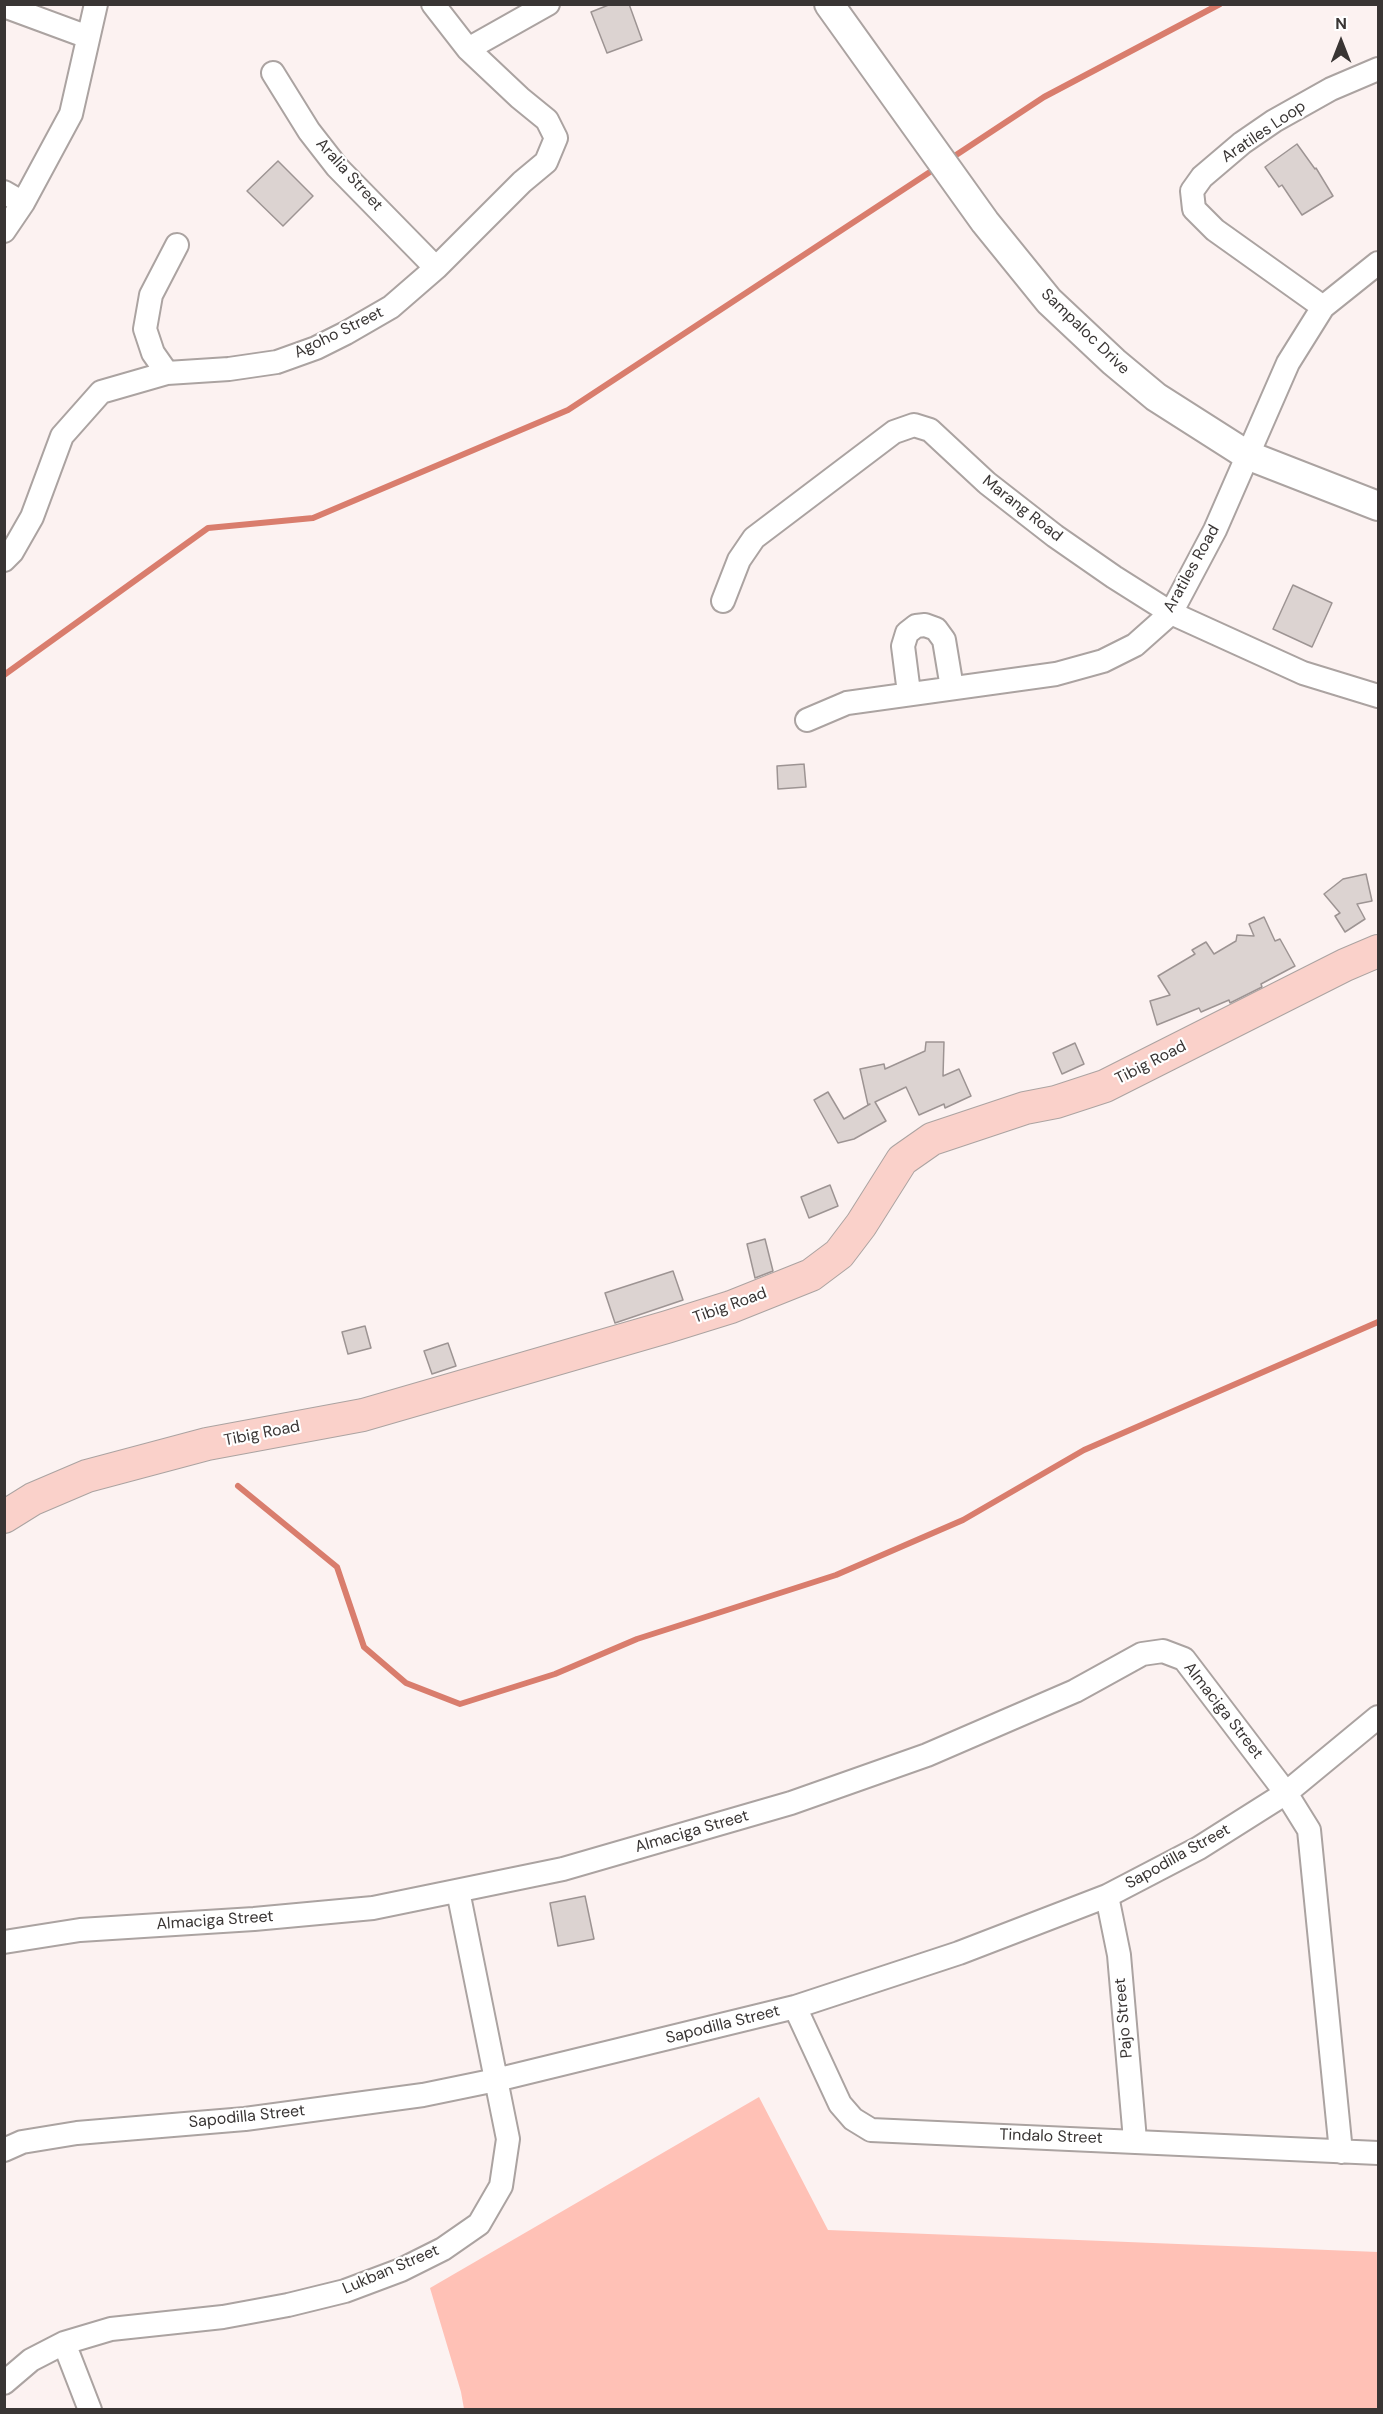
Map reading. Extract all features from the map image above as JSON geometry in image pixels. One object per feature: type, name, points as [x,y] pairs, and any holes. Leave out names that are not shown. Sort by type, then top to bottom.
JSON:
[{"type":"main road","name":"Tibig Road","points":[[4,1517],[33,1499],[87,1476],[207,1444],[363,1415],[667,1328],[731,1307],[811,1275],[839,1254],[861,1225],[879,1192],[902,1160],[932,1139],[1025,1108],[1056,1102],[1105,1086],[1345,965],[1378,951]]},
{"type":"street","points":[[4,231],[14,198],[71,114],[96,4]]},
{"type":"street","name":"Agoho Street","points":[[4,560],[12,552],[32,516],[62,436],[101,392],[167,373],[229,369],[277,362],[316,348],[391,308],[436,268],[522,182],[546,162],[556,138],[547,120],[468,49],[433,4]]},
{"type":"street","points":[[468,49],[548,4]]},
{"type":"street","name":"Sampaloc Drive","points":[[829,4],[985,222],[1049,301],[1114,362],[1156,397],[1247,455],[1378,506]]},
{"type":"street","points":[[4,6],[88,37]]},
{"type":"street","name":"Aratiles Loop","points":[[1323,307],[1215,230],[1194,209],[1192,191],[1210,170],[1242,143],[1274,121],[1331,88],[1378,69]]},
{"type":"street","name":"Aralia Street","points":[[273,73],[309,131],[337,167],[436,268]]},
{"type":"street","points":[[167,373],[153,354],[146,329],[151,295],[177,245]]},
{"type":"street","name":"Aratiles Road","points":[[807,720],[847,703],[1056,674],[1103,662],[1135,645],[1171,613],[1215,530],[1288,363],[1323,307],[1378,263]]},
{"type":"street","name":"Marang Road","points":[[723,601],[739,560],[754,538],[894,432],[914,425],[930,430],[987,483],[1055,536],[1113,577],[1171,613],[1303,673],[1378,696]]},
{"type":"street","points":[[909,693],[903,646],[907,633],[916,626],[925,625],[936,629],[944,640],[952,688]]},
{"type":"street","name":"Almaciga Street","points":[[4,1942],[80,1930],[254,1919],[372,1908],[563,1869],[791,1803],[927,1755],[1075,1691],[1142,1654],[1163,1651],[1184,1659],[1286,1793],[1309,1830],[1341,2152]]},
{"type":"street","name":"Sapodilla Street","points":[[4,2150],[22,2142],[77,2133],[245,2119],[423,2095],[496,2080],[795,2007],[959,1953],[1107,1896],[1199,1848],[1286,1793],[1378,1717]]},
{"type":"street","name":"Lukban Street","points":[[4,2383],[31,2360],[64,2343],[111,2329],[223,2317],[288,2305],[345,2291],[401,2270],[443,2249],[479,2224],[501,2186],[508,2139],[458,1891]]},
{"type":"street","name":"Pajo Street","points":[[1107,1896],[1119,1955],[1135,2140]]},
{"type":"street","name":"Tindalo Street","points":[[795,2007],[840,2104],[852,2119],[872,2130],[1135,2140],[1378,2153]]},
{"type":"street","points":[[64,2343],[90,2409]]},
{"type":"shaded area","points":[[759,2097],[828,2230],[1378,2252],[1378,2409],[464,2409],[430,2288]]},
{"type":"building","points":[[611,4],[629,4],[642,40],[607,53],[591,12]]},
{"type":"building","points":[[1297,144],[1316,168],[1333,196],[1302,215],[1282,185],[1279,187],[1265,167]]},
{"type":"building","points":[[278,161],[313,196],[283,226],[247,191]]},
{"type":"building","points":[[1293,585],[1332,603],[1312,647],[1273,629]]},
{"type":"building","points":[[804,764],[806,787],[778,789],[777,766]]},
{"type":"building","points":[[1366,874],[1372,901],[1357,904],[1365,919],[1345,932],[1335,916],[1340,913],[1324,894],[1343,879]]},
{"type":"building","points":[[1264,917],[1275,941],[1280,939],[1295,966],[1261,984],[1262,987],[1230,1003],[1229,1000],[1201,1012],[1199,1008],[1157,1025],[1150,1001],[1170,995],[1158,976],[1195,954],[1192,950],[1206,942],[1214,954],[1236,941],[1237,935],[1254,936],[1249,924]]},
{"type":"building","points":[[926,1042],[944,1042],[943,1076],[959,1069],[971,1096],[945,1108],[944,1104],[919,1115],[906,1087],[875,1102],[886,1121],[854,1139],[838,1143],[814,1100],[828,1092],[844,1119],[870,1104],[868,1105],[860,1069],[884,1064],[885,1069],[925,1051]]},
{"type":"building","points":[[1075,1043],[1084,1064],[1062,1074],[1053,1053]]},
{"type":"building","points":[[830,1185],[838,1206],[809,1218],[801,1197]]},
{"type":"building","points":[[765,1239],[773,1271],[755,1278],[747,1244]]},
{"type":"building","points":[[673,1271],[683,1300],[615,1323],[605,1293]]},
{"type":"building","points":[[365,1326],[371,1348],[348,1354],[342,1332]]},
{"type":"building","points":[[448,1343],[456,1366],[432,1374],[424,1351]]},
{"type":"building","points":[[585,1896],[594,1939],[558,1946],[550,1903]]},
{"type":"waterway","points":[[950,159],[1044,97],[1220,4]]},
{"type":"waterway","points":[[4,675],[208,528],[313,518],[568,410],[936,168]]},
{"type":"waterway","points":[[238,1486],[337,1567],[364,1647],[406,1683],[460,1704],[555,1674],[637,1639],[836,1575],[963,1520],[1084,1450],[1378,1322]]}]
